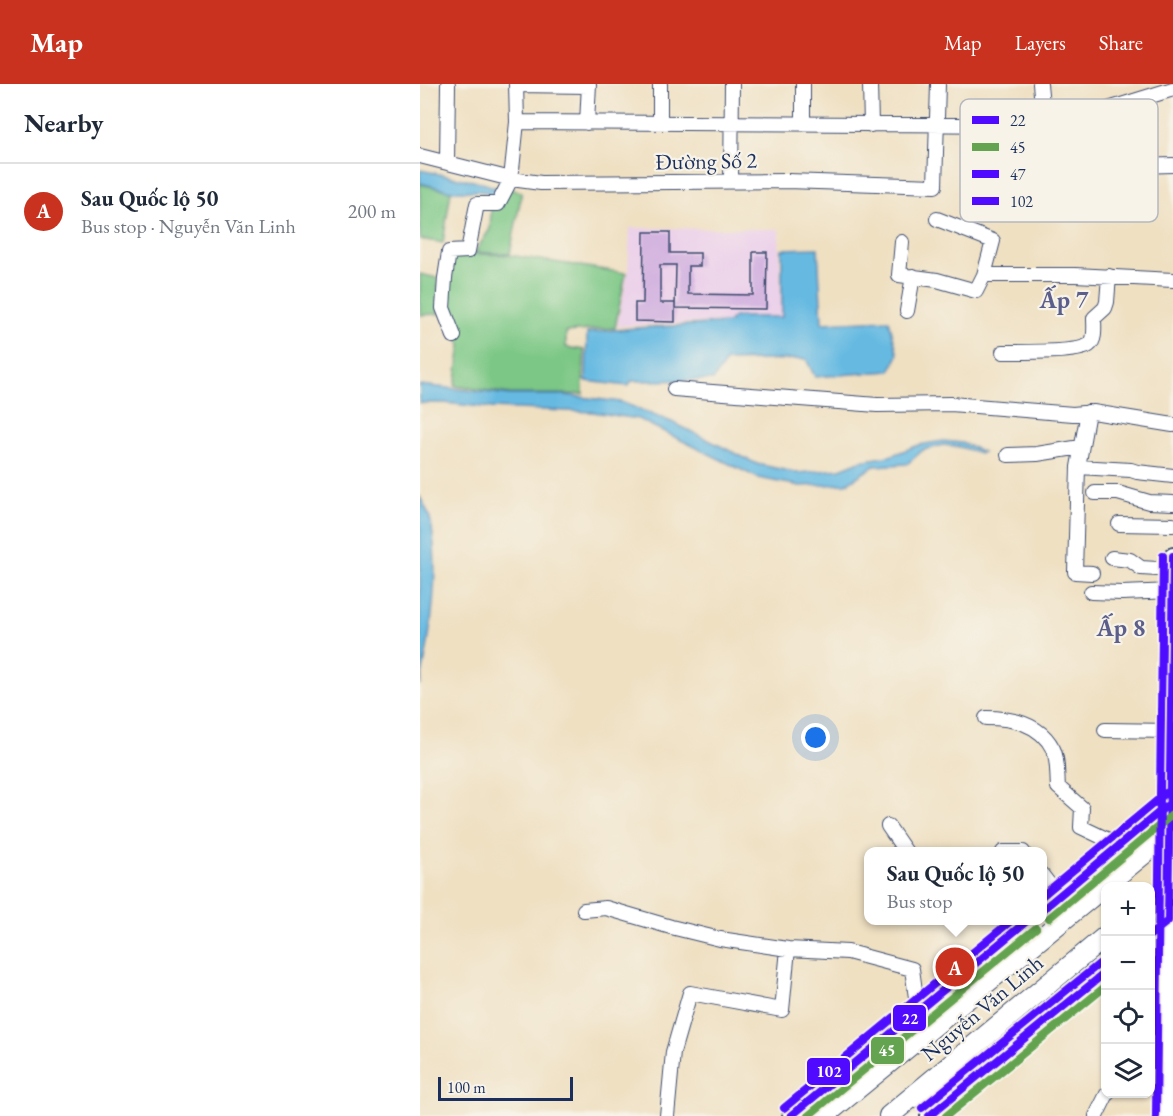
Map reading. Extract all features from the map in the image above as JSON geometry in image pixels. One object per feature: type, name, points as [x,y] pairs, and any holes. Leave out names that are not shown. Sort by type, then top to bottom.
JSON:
[{"type":"highway","points":[[1168,1110],[1159,1033],[1170,1003],[1171,831]]},
{"type":"highway","name":"Nguyễn Văn Linh","points":[[824,1116],[1171,831]]},
{"type":"highway","points":[[1155,895],[1171,882]]},
{"type":"highway","name":"Nguyễn Văn Linh","points":[[889,1116],[1101,940]]},
{"type":"main road","points":[[1171,831],[1173,556]]},
{"type":"main road","points":[[1047,906],[1172,802]]},
{"type":"main road","points":[[1155,931],[1170,919]]},
{"type":"main road","name":"Nguyễn Văn Linh","points":[[791,1116],[1024,925]]},
{"type":"main road","points":[[929,1116],[1101,976]]},
{"type":"street","points":[[447,162],[448,84]]},
{"type":"street","points":[[454,336],[443,308],[449,252],[468,251],[477,204],[498,204],[511,179],[517,122],[516,84],[589,85],[587,123]]},
{"type":"street","points":[[660,84],[660,122]]},
{"type":"street","points":[[731,182],[732,84]]},
{"type":"street","points":[[803,84],[803,123]]},
{"type":"street","points":[[870,84],[871,124]]},
{"type":"street","points":[[937,126],[938,84]]},
{"type":"street","points":[[1040,84],[1041,99]]},
{"type":"street","points":[[1141,99],[1173,89]]},
{"type":"street","points":[[517,122],[732,122],[960,126]]},
{"type":"street","name":"Đường Số 2","points":[[420,156],[511,179],[541,183],[789,181],[935,186],[937,126]]},
{"type":"street","points":[[1158,165],[1173,165]]},
{"type":"street","points":[[902,242],[899,275],[937,280],[976,291],[984,274],[993,241],[937,219]]},
{"type":"street","points":[[984,274],[1109,276],[1173,280]]},
{"type":"street","points":[[907,311],[913,276]]},
{"type":"street","points":[[1003,352],[1076,350],[1090,345],[1094,339],[1094,318],[1105,308],[1107,302],[1109,276]]},
{"type":"street","points":[[674,388],[876,405],[951,404],[1073,414],[1088,412],[1173,425]]},
{"type":"street","points":[[1088,412],[1078,466],[1075,572],[1092,573]]},
{"type":"street","points":[[1008,455],[1037,454],[1081,447]]},
{"type":"street","points":[[1078,466],[1173,476]]},
{"type":"street","points":[[1095,493],[1118,493],[1149,502],[1173,503]]},
{"type":"street","points":[[1119,524],[1173,525]]},
{"type":"street","points":[[1112,558],[1130,560],[1141,568],[1173,570]]},
{"type":"street","points":[[1091,592],[1173,591]]},
{"type":"street","points":[[986,718],[1009,718],[1035,729],[1053,749],[1058,787],[1082,808],[1082,827],[1119,845]]},
{"type":"street","points":[[1105,730],[1171,731]]},
{"type":"street","points":[[888,826],[903,847]]},
{"type":"street","points":[[1047,882],[1058,896]]},
{"type":"street","points":[[584,910],[606,908],[691,932],[788,949],[848,952],[912,969],[918,1012]]},
{"type":"street","points":[[667,1116],[673,1052],[690,993],[782,1010],[788,949]]},
{"type":"street","points":[[1096,1116],[1105,1098]]},
{"type":"shaded area","points":[[630,228],[779,229],[781,316],[734,316],[727,322],[617,326],[628,271]]},
{"type":"green space","points":[[420,184],[451,191],[443,243],[420,239]]},
{"type":"green space","points":[[505,188],[522,192],[510,254],[475,252],[490,229],[492,195],[499,196]]},
{"type":"green space","points":[[451,253],[509,255],[626,273],[615,328],[566,332],[566,347],[584,350],[583,394],[511,394],[455,386],[461,345],[445,308]]},
{"type":"green space","points":[[420,274],[438,278],[438,314],[420,315]]},
{"type":"water","points":[[420,170],[483,183],[499,189],[501,194],[451,191],[420,183]]},
{"type":"water","points":[[818,248],[822,323],[889,320],[898,355],[890,371],[815,377],[806,359],[726,361],[713,380],[632,381],[628,386],[586,381],[587,333],[728,323],[734,317],[782,317],[782,249]]},
{"type":"water","points":[[420,385],[510,395],[564,395],[621,402],[674,423],[757,464],[798,473],[840,469],[860,461],[890,456],[919,445],[943,441],[963,443],[983,452],[943,445],[923,450],[907,464],[874,466],[846,484],[800,486],[758,478],[638,419],[593,412],[420,403]]},
{"type":"water","points":[[420,497],[430,518],[435,579],[431,624],[420,685]]},
{"type":"building","points":[[644,232],[670,232],[670,253],[700,253],[700,266],[688,266],[688,294],[753,295],[753,252],[767,252],[766,309],[675,308],[675,322],[635,321],[635,303],[643,303]],"holes":[[[660,265],[676,265],[675,308],[675,303],[660,303]]]},
{"type":"transit line","name":"47","points":[[1156,1116],[1163,556]]},
{"type":"transit line","name":"22","points":[[1155,931],[1168,921],[1173,556]]},
{"type":"transit line","name":"102","points":[[1047,892],[1166,793]]},
{"type":"transit line","name":"22","points":[[1047,906],[1170,803]]},
{"type":"transit line","name":"45","points":[[1049,918],[1173,814]]},
{"type":"transit line","name":"102","points":[[784,1108],[1006,925]]},
{"type":"transit line","name":"22","points":[[791,1116],[1022,925]]},
{"type":"transit line","name":"45","points":[[808,1116],[1036,928]]},
{"type":"transit line","name":"102","points":[[922,1108],[1099,964]]},
{"type":"transit line","name":"22","points":[[929,1116],[1101,976]]},
{"type":"transit line","name":"45","points":[[946,1116],[1101,990]]},
{"type":"place","name":"Sau Quốc lộ 50","points":[[955,967]]},
{"type":"district","name":"Ấp 7","points":[[1064,299]]},
{"type":"district","name":"Ấp 8","points":[[1121,627]]}]
